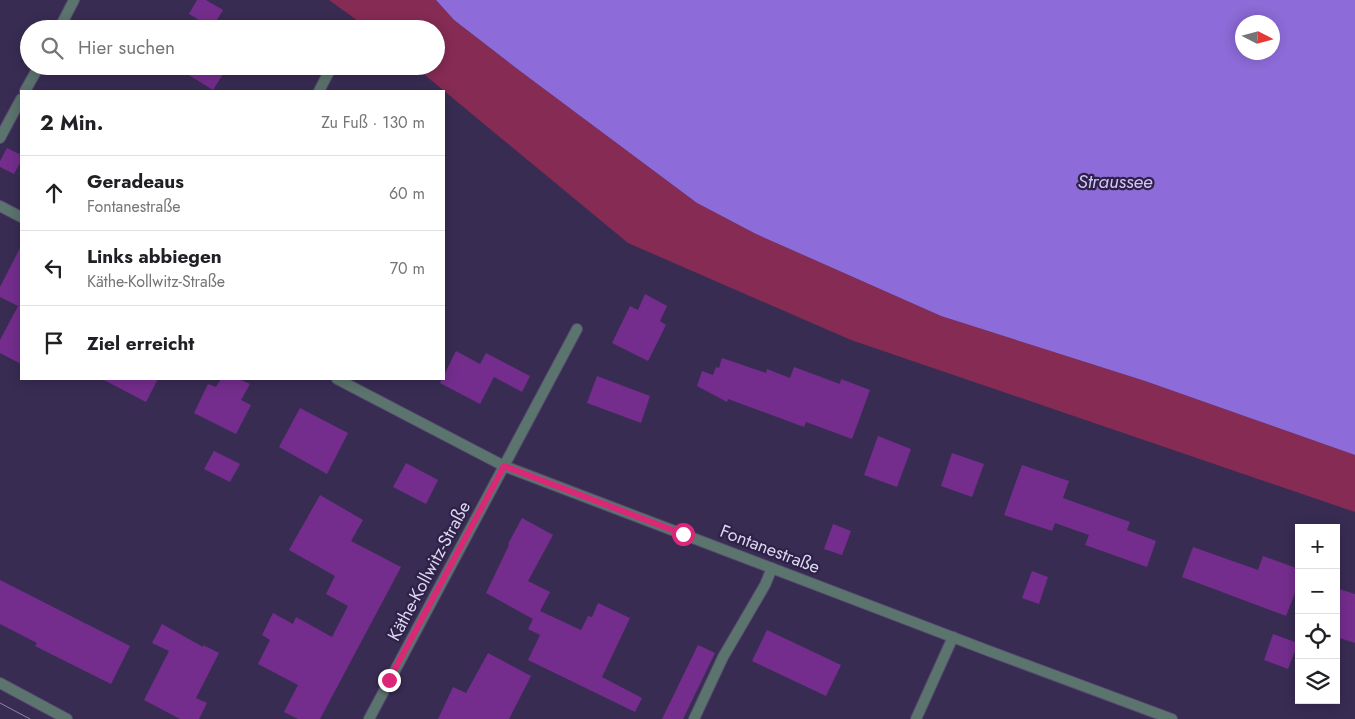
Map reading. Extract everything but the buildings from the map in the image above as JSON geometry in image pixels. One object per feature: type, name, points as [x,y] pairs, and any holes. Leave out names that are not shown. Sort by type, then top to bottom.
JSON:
[{"type":"street","points":[[64,20],[74,0]]},
{"type":"street","points":[[26,90],[34,75]]},
{"type":"street","points":[[320,90],[327,75]]},
{"type":"street","points":[[0,138],[20,101]]},
{"type":"street","points":[[0,206],[20,216]]},
{"type":"street","name":"Käthe-Kollwitz-Straße","points":[[369,719],[577,329]]},
{"type":"street","name":"Fontanestraße","points":[[339,380],[504,466],[1172,719]]},
{"type":"street","points":[[694,719],[723,657],[765,585],[772,568]]},
{"type":"street","points":[[916,719],[953,637]]},
{"type":"street","points":[[0,683],[67,719]]},
{"type":"shaded area","points":[[329,0],[436,0],[454,20],[697,203],[756,234],[941,316],[1145,381],[1355,455],[1355,512],[851,340],[628,243],[425,75],[445,75],[445,20],[357,20]]},
{"type":"water","name":"Straussee","points":[[436,0],[1355,0],[1355,455],[1145,381],[941,316],[756,234],[697,203],[454,20]]},
{"type":"tram line","points":[[0,703],[30,719]]},
{"type":"route","points":[[389,680],[504,466],[683,534]]}]
